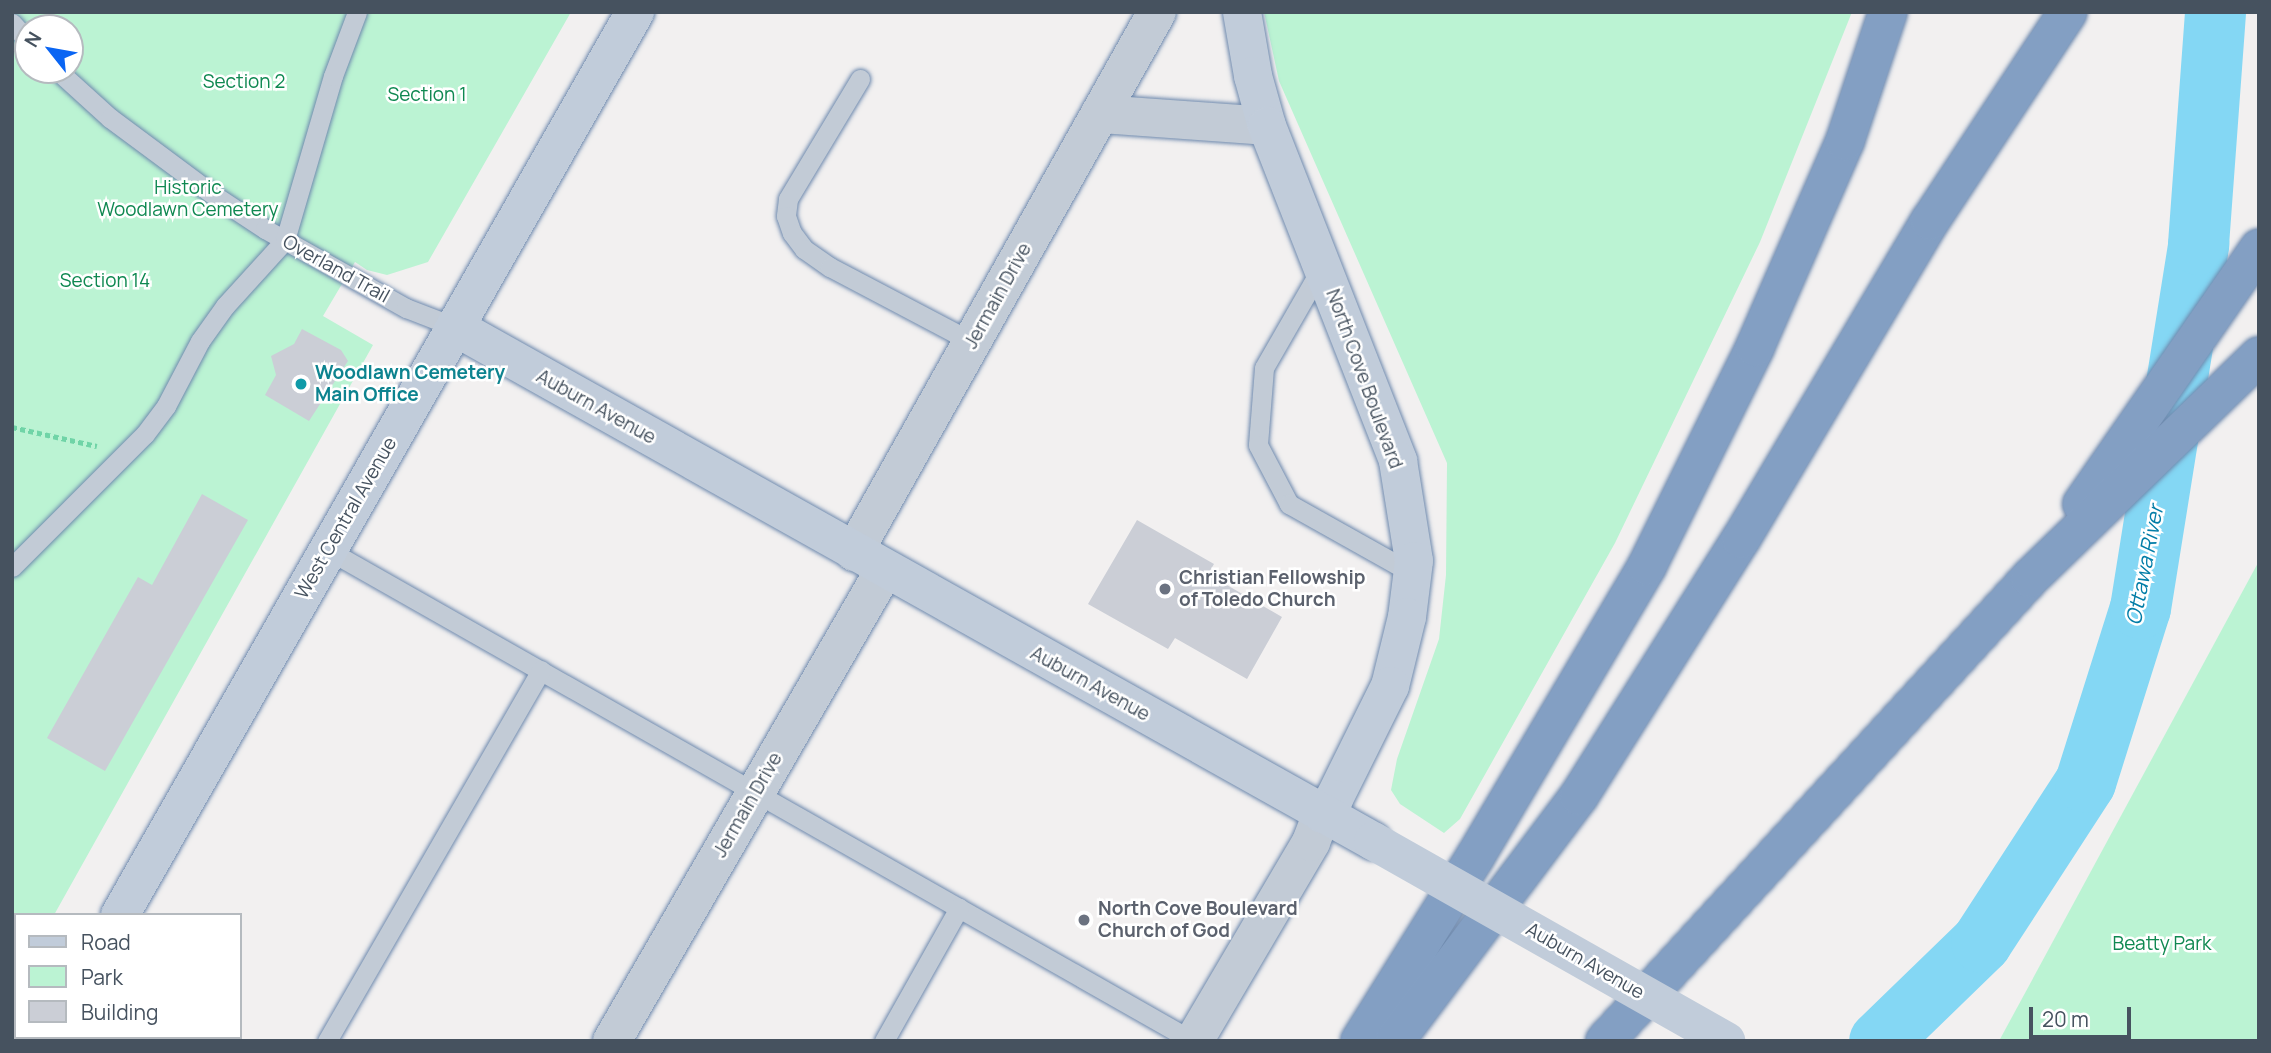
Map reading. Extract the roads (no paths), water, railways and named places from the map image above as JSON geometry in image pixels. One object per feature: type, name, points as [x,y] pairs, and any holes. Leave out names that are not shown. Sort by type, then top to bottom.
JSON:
[{"type":"highway","points":[[1360,1041],[1482,845],[1647,566],[1755,347],[1845,141],[1888,12]]},
{"type":"highway","points":[[1395,1041],[1579,796],[1741,539],[1930,221],[2058,27]]},
{"type":"highway","points":[[2030,578],[2259,248]]},
{"type":"highway","points":[[1605,1041],[2030,578],[2259,356]]},
{"type":"street","name":"West Central Avenue","points":[[121,913],[635,12]]},
{"type":"street","name":"Jermain Drive","points":[[612,1041],[756,792],[870,561],[972,342],[1157,12]]},
{"type":"street","name":"North Cove Boulevard","points":[[1194,1041],[1311,842],[1322,814],[1334,799],[1390,686],[1407,617],[1414,561],[1398,461],[1267,126],[1253,76],[1242,12]]},
{"type":"street","points":[[1100,114],[1267,126]]},
{"type":"street","name":"Auburn Avenue","points":[[455,327],[1726,1041]]},
{"type":"lane","points":[[12,567],[127,453],[166,406],[200,341],[225,306],[285,240],[333,76],[357,12]]},
{"type":"lane","points":[[860,79],[788,199],[786,216],[792,233],[804,249],[830,267],[972,342]]},
{"type":"lane","name":"Overland Trail","points":[[73,84],[110,117],[215,196],[285,240],[406,308],[455,327]]},
{"type":"lane","points":[[1322,266],[1264,368],[1258,445],[1289,504],[1412,573]]},
{"type":"lane","points":[[328,550],[1194,1041]]},
{"type":"lane","points":[[327,1041],[541,670]]},
{"type":"lane","points":[[884,1041],[960,908]]},
{"type":"waterway","name":"Ottawa River","points":[[1879,1041],[1981,942],[2085,782],[2140,608],[2198,244],[2215,12]]},
{"type":"place","name":"Woodlawn Cemetery Main Office","points":[[301,384]]},
{"type":"place","name":"Christian Fellowship of Toledo Church","points":[[1165,589]]},
{"type":"place","name":"North Cove Boulevard Church of God","points":[[1084,920]]},
{"type":"park label","name":"Section 2","points":[[244,82]]},
{"type":"park label","name":"Section 1","points":[[427,95]]},
{"type":"park label","name":"Historic Woodlawn Cemetery","points":[[188,199]]},
{"type":"park label","name":"Section 14","points":[[105,281]]},
{"type":"park label","name":"Beatty Park","points":[[2162,944]]}]
